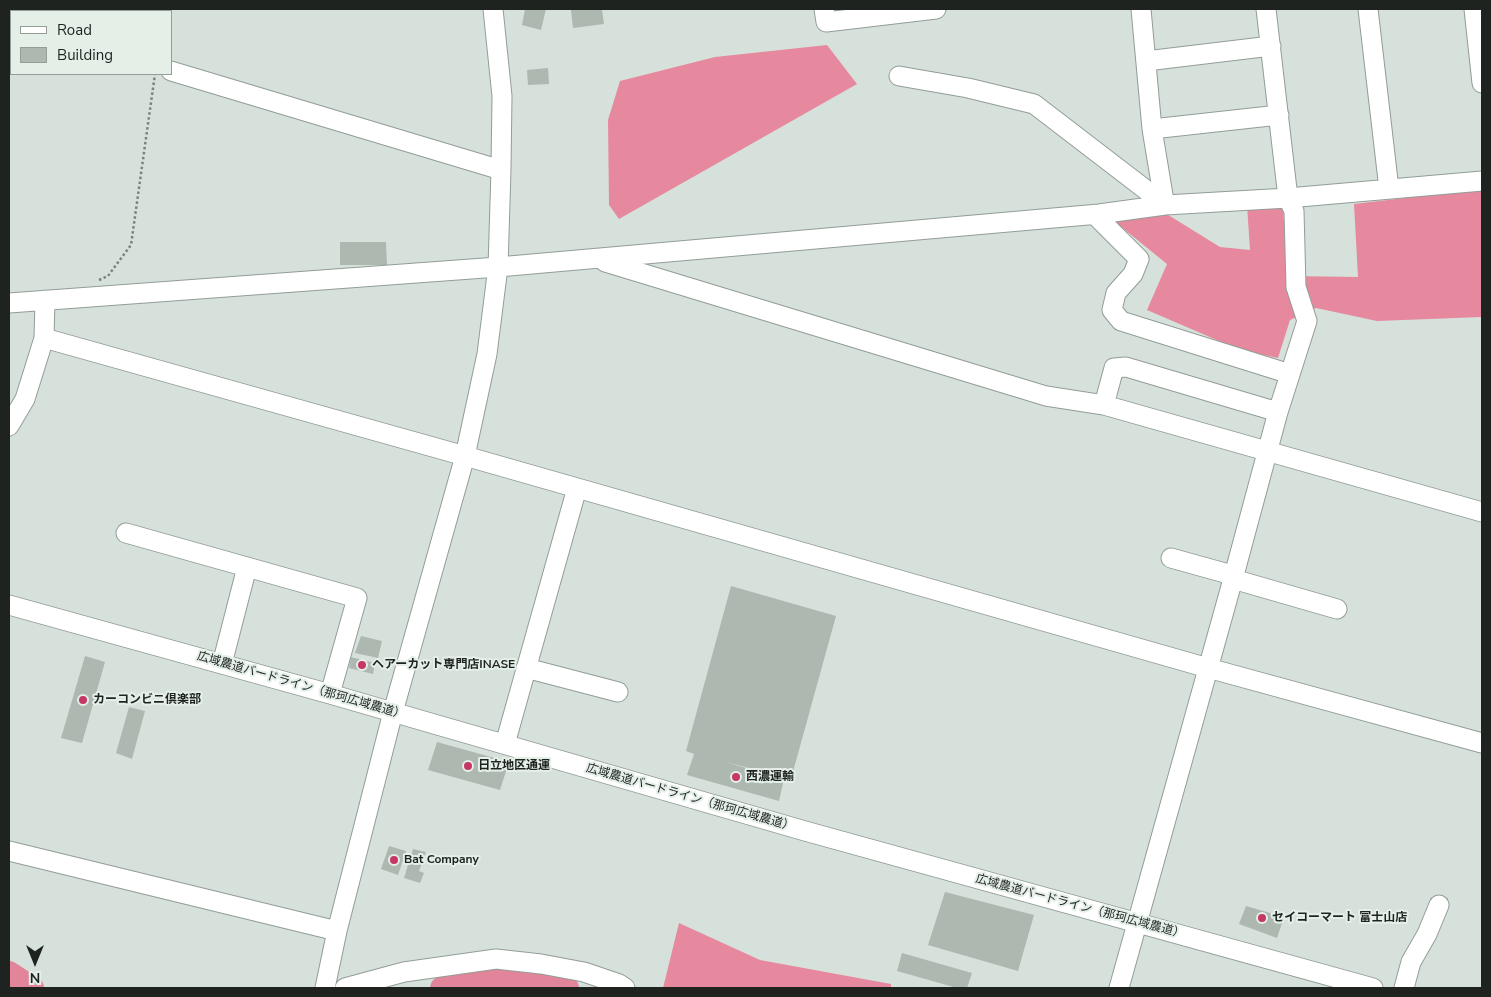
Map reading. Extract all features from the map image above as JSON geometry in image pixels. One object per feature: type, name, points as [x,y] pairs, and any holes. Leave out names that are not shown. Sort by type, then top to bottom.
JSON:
[{"type":"street","points":[[325,988],[337,931],[393,712],[465,456],[487,354],[498,267],[501,170],[502,96],[493,9]]},
{"type":"street","points":[[824,9],[826,22],[930,9]]},
{"type":"street","points":[[1141,9],[1152,129],[1163,197]]},
{"type":"street","points":[[1119,988],[1278,412],[1307,322],[1296,287],[1294,211],[1288,198],[1266,9]]},
{"type":"street","points":[[1368,9],[1389,189]]},
{"type":"street","points":[[1474,9],[1482,83]]},
{"type":"street","points":[[1146,61],[1271,46]]},
{"type":"street","points":[[172,71],[501,170]]},
{"type":"street","points":[[899,76],[968,88],[1034,104],[1150,193],[1163,197]]},
{"type":"street","points":[[1152,129],[1279,115]]},
{"type":"street","points":[[9,304],[498,267],[1099,214],[1163,197],[1288,198],[1482,181]]},
{"type":"street","points":[[1099,214],[1099,219],[1139,259],[1133,274],[1116,293],[1112,310],[1121,322],[1290,374]]},
{"type":"street","points":[[584,259],[606,262],[1046,396],[1104,405],[1482,512]]},
{"type":"street","points":[[9,426],[25,399],[44,338],[45,300]]},
{"type":"street","points":[[44,338],[1208,668],[1482,743]]},
{"type":"street","points":[[1104,405],[1114,368],[1126,367],[1278,412]]},
{"type":"street","points":[[504,744],[577,488]]},
{"type":"street","points":[[126,533],[357,598],[330,694]]},
{"type":"street","points":[[1171,558],[1225,573],[1233,579],[1337,609]]},
{"type":"street","points":[[222,664],[247,567]]},
{"type":"street","name":"広域農道バードライン（那珂広域農道）","points":[[9,605],[330,694],[796,829],[1373,988]]},
{"type":"street","points":[[526,668],[618,692]]},
{"type":"street","points":[[9,851],[337,931]]},
{"type":"street","points":[[1404,988],[1411,962],[1427,934],[1439,905]]},
{"type":"street","points":[[345,988],[404,972],[496,959],[541,964],[584,972],[619,984],[625,988]]},
{"type":"path","points":[[94,283],[108,276],[132,245],[154,75]]},
{"type":"shaded area","points":[[827,45],[857,84],[619,219],[609,205],[608,120],[620,81],[715,57]]},
{"type":"shaded area","points":[[1482,189],[1482,317],[1377,321],[1316,308],[1290,320],[1278,358],[1240,350],[1147,310],[1167,264],[1114,221],[1165,213],[1220,247],[1250,250],[1247,205],[1283,204],[1287,276],[1358,277],[1354,204]]},
{"type":"shaded area","points":[[679,923],[760,960],[891,984],[891,988],[663,988]]},
{"type":"building","points":[[525,9],[546,9],[541,30],[522,25]]},
{"type":"building","points":[[602,9],[604,24],[573,28],[571,10]]},
{"type":"building","points":[[548,68],[549,84],[528,85],[527,70]]},
{"type":"building","points":[[340,242],[386,242],[387,265],[340,265]]},
{"type":"building","points":[[731,586],[836,616],[791,779],[722,761],[784,779],[779,801],[687,775],[694,754],[686,751]]},
{"type":"building","points":[[361,636],[382,641],[378,658],[355,653]]},
{"type":"building","name":"カーコンビニ倶楽部","points":[[85,656],[105,662],[82,743],[61,738]]},
{"type":"building","name":"ヘアーカット専門店INASE","points":[[351,657],[375,663],[373,674],[349,668]]},
{"type":"building","points":[[129,707],[145,711],[132,759],[116,753]]},
{"type":"building","name":"日立地区通運","points":[[437,742],[509,762],[500,790],[428,770]]},
{"type":"building","name":"Bat Company","points":[[389,846],[406,851],[398,875],[381,869]]},
{"type":"building","points":[[413,849],[426,852],[419,871],[424,873],[420,883],[404,878]]},
{"type":"building","points":[[945,892],[1034,915],[1018,971],[928,945]]},
{"type":"building","points":[[1246,906],[1284,917],[1277,938],[1239,924]]},
{"type":"building","points":[[902,953],[972,973],[967,988],[957,988],[897,971]]},
{"type":"waterway","points":[[9,973],[32,988]]},
{"type":"waterway","points":[[442,988],[491,979],[522,976],[567,988]]},
{"type":"place","name":"ヘアーカット専門店INASE","points":[[362,665]]},
{"type":"place","name":"カーコンビニ倶楽部","points":[[83,700]]},
{"type":"place","name":"日立地区通運","points":[[468,766]]},
{"type":"place","name":"西濃運輸","points":[[736,777]]},
{"type":"place","name":"Bat Company","points":[[394,860]]},
{"type":"place","name":"セイコーマート 富士山店","points":[[1262,918]]}]
